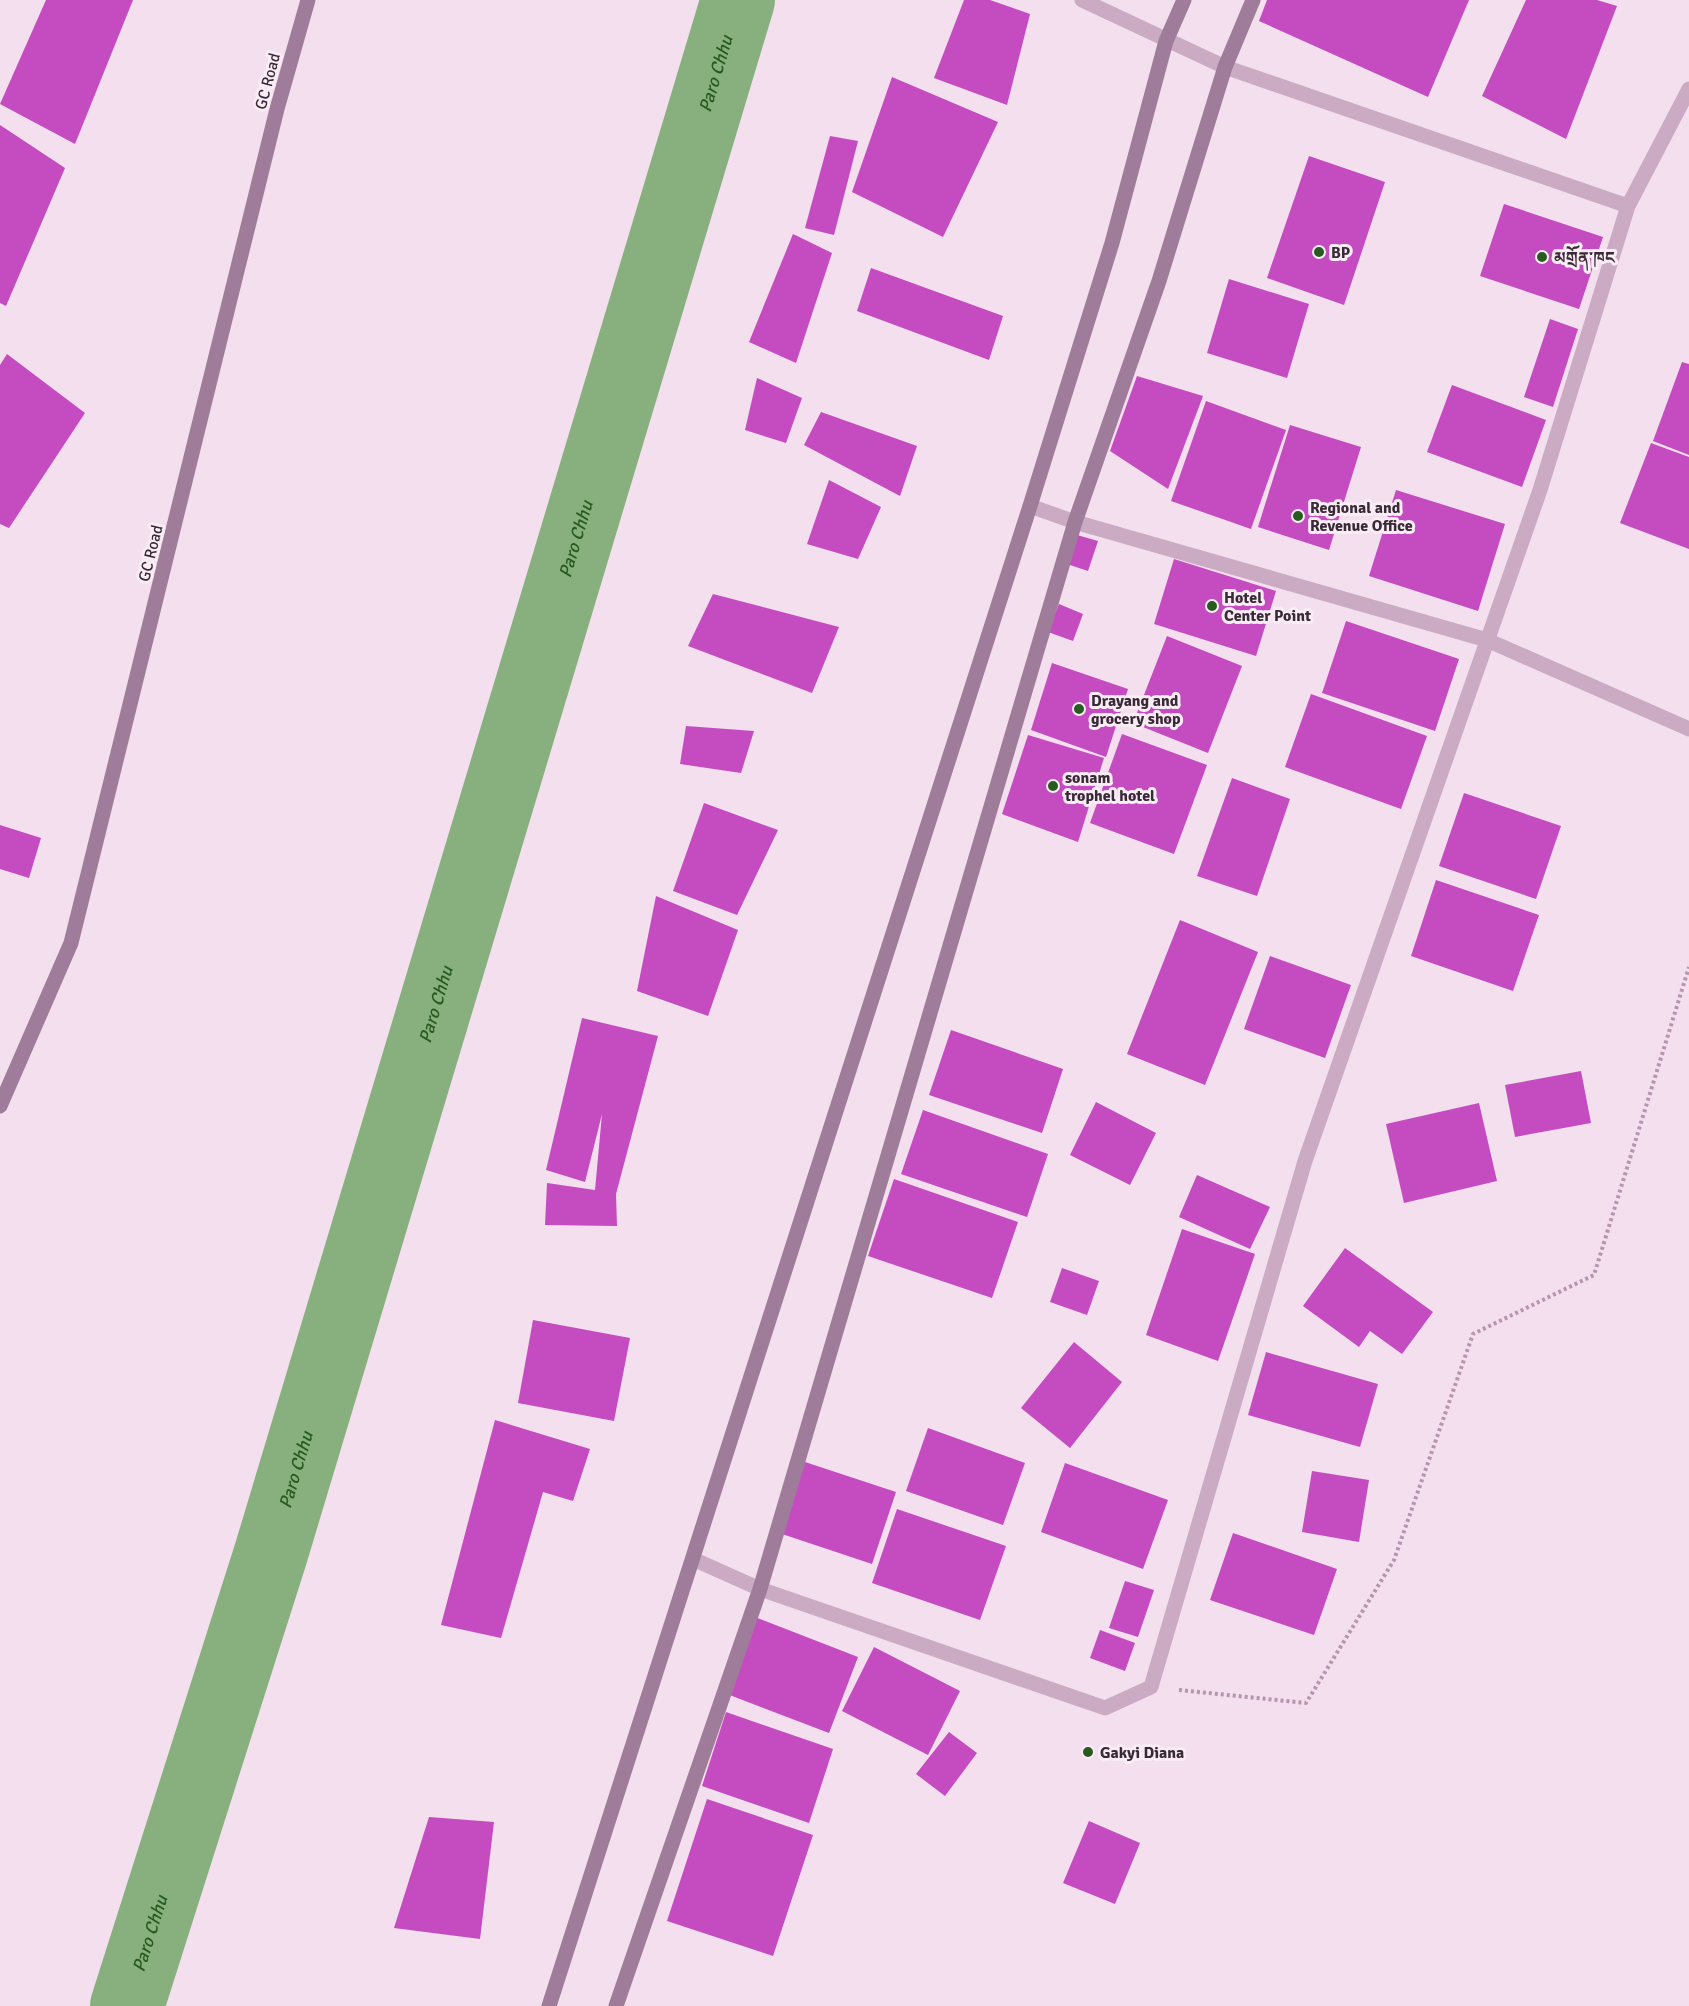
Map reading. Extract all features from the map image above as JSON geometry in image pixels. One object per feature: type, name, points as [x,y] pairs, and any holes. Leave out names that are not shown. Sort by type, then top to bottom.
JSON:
[{"type":"street","name":"GC Road","points":[[0,1106],[70,942],[277,109],[308,0]]},
{"type":"street","points":[[1082,0],[1225,67],[1628,206]]},
{"type":"street","points":[[549,2006],[1030,506],[1112,243],[1166,41],[1184,0]]},
{"type":"street","points":[[616,2006],[760,1589],[1075,522],[1159,281],[1225,67],[1253,0]]},
{"type":"street","points":[[693,1559],[760,1589],[1105,1708],[1151,1687],[1305,1161],[1540,490],[1628,206],[1689,89]]},
{"type":"street","points":[[1030,506],[1075,522],[1487,640],[1689,729]]},
{"type":"path","points":[[1151,1687],[1306,1703],[1394,1560],[1473,1334],[1594,1275],[1689,967]]},
{"type":"building","points":[[46,0],[133,0],[75,144],[0,104]]},
{"type":"building","points":[[964,0],[990,0],[1030,14],[1007,105],[934,78]]},
{"type":"building","points":[[1267,0],[1469,0],[1428,97],[1259,21]]},
{"type":"building","points":[[1526,0],[1597,0],[1617,6],[1566,139],[1482,96]]},
{"type":"building","points":[[892,77],[998,122],[943,237],[852,192]]},
{"type":"building","points":[[0,125],[65,168],[6,306],[0,303]]},
{"type":"building","points":[[830,136],[858,141],[834,235],[805,228]]},
{"type":"building","points":[[1309,156],[1385,182],[1344,305],[1267,278]]},
{"type":"building","name":"མགྲོན་ཁང","points":[[1504,204],[1603,237],[1579,309],[1480,276]]},
{"type":"building","points":[[793,234],[832,253],[796,363],[749,342]]},
{"type":"building","points":[[871,268],[1003,316],[989,360],[857,311]]},
{"type":"building","points":[[1229,279],[1309,304],[1287,378],[1207,353]]},
{"type":"building","points":[[1550,319],[1578,329],[1553,407],[1524,397]]},
{"type":"building","points":[[7,354],[85,413],[9,528],[0,524],[0,365]]},
{"type":"building","points":[[1682,362],[1689,364],[1689,455],[1653,441]]},
{"type":"building","points":[[1137,376],[1203,396],[1168,489],[1110,451]]},
{"type":"building","points":[[757,378],[802,398],[786,443],[745,430]]},
{"type":"building","points":[[1452,385],[1546,420],[1522,487],[1427,452]]},
{"type":"building","points":[[1206,401],[1286,430],[1251,529],[1171,501]]},
{"type":"building","points":[[821,412],[917,446],[900,496],[804,445]]},
{"type":"building","points":[[1290,425],[1361,447],[1329,550],[1258,527]]},
{"type":"building","points":[[1651,443],[1689,457],[1689,549],[1620,523]]},
{"type":"building","points":[[829,480],[881,507],[858,559],[807,544]]},
{"type":"building","points":[[1396,490],[1505,524],[1478,611],[1369,576]]},
{"type":"building","points":[[1077,535],[1098,541],[1088,571],[1067,564]]},
{"type":"building","points":[[1174,559],[1276,591],[1256,656],[1154,624]]},
{"type":"building","points":[[713,594],[839,627],[812,693],[688,646]]},
{"type":"building","points":[[1059,604],[1083,614],[1073,641],[1048,632]]},
{"type":"building","points":[[1346,621],[1459,659],[1435,731],[1322,693]]},
{"type":"building","points":[[1167,636],[1242,666],[1208,753],[1133,723]]},
{"type":"building","name":"Drayang and grocery shop","points":[[1052,663],[1128,689],[1106,757],[1031,730]]},
{"type":"building","points":[[1311,694],[1427,736],[1401,809],[1285,767]]},
{"type":"building","points":[[686,726],[754,731],[741,773],[680,764]]},
{"type":"building","points":[[1122,734],[1207,765],[1174,854],[1090,823]]},
{"type":"building","name":"sonam trophel hotel","points":[[1028,735],[1104,758],[1078,842],[1002,814]]},
{"type":"building","points":[[1232,778],[1290,799],[1257,896],[1197,876]]},
{"type":"building","points":[[1464,793],[1561,826],[1536,899],[1439,866]]},
{"type":"building","points":[[704,803],[778,830],[737,915],[673,891]]},
{"type":"building","points":[[0,825],[41,838],[29,878],[0,869]]},
{"type":"building","points":[[1436,880],[1539,915],[1513,991],[1411,956]]},
{"type":"building","points":[[656,896],[738,930],[708,1016],[637,991]]},
{"type":"building","points":[[1180,920],[1258,952],[1205,1085],[1127,1054]]},
{"type":"building","points":[[1270,956],[1351,985],[1325,1058],[1244,1029]]},
{"type":"building","points":[[582,1018],[658,1036],[616,1194],[617,1226],[545,1225],[547,1183],[595,1190],[602,1114],[585,1182],[546,1170]]},
{"type":"building","points":[[951,1030],[1063,1069],[1042,1133],[929,1095]]},
{"type":"building","points":[[1581,1071],[1591,1123],[1515,1137],[1505,1085]]},
{"type":"building","points":[[1096,1102],[1156,1133],[1130,1185],[1070,1155]]},
{"type":"building","points":[[1479,1103],[1497,1181],[1404,1203],[1386,1124]]},
{"type":"building","points":[[923,1110],[1048,1154],[1027,1217],[901,1174]]},
{"type":"building","points":[[1197,1175],[1270,1207],[1250,1249],[1179,1217]]},
{"type":"building","points":[[894,1179],[1018,1222],[992,1298],[868,1256]]},
{"type":"building","points":[[1182,1229],[1255,1254],[1218,1361],[1146,1335]]},
{"type":"building","points":[[1345,1248],[1433,1312],[1402,1354],[1370,1331],[1359,1347],[1303,1306]]},
{"type":"building","points":[[1062,1268],[1099,1281],[1087,1315],[1050,1302]]},
{"type":"building","points":[[533,1320],[630,1338],[614,1421],[518,1403]]},
{"type":"building","points":[[1074,1342],[1122,1382],[1070,1448],[1021,1408]]},
{"type":"building","points":[[1266,1352],[1378,1384],[1360,1447],[1248,1415]]},
{"type":"building","points":[[495,1420],[590,1449],[573,1501],[543,1492],[501,1638],[441,1625]]},
{"type":"building","points":[[928,1428],[1025,1463],[1003,1525],[906,1491]]},
{"type":"building","points":[[805,1462],[896,1492],[872,1564],[782,1534]]},
{"type":"building","points":[[1065,1463],[1168,1500],[1143,1569],[1041,1532]]},
{"type":"building","points":[[1312,1471],[1369,1480],[1359,1542],[1302,1532]]},
{"type":"building","points":[[897,1509],[1006,1546],[980,1620],[872,1583]]},
{"type":"building","points":[[1233,1533],[1337,1569],[1314,1635],[1210,1600]]},
{"type":"building","points":[[1125,1581],[1154,1590],[1138,1637],[1109,1628]]},
{"type":"building","points":[[755,1617],[858,1657],[829,1733],[727,1694]]},
{"type":"building","points":[[1100,1630],[1135,1643],[1125,1671],[1090,1658]]},
{"type":"building","points":[[874,1647],[960,1691],[928,1755],[842,1711]]},
{"type":"building","points":[[726,1712],[833,1749],[809,1823],[702,1786]]},
{"type":"building","points":[[949,1732],[977,1753],[945,1796],[916,1774]]},
{"type":"building","points":[[707,1799],[813,1835],[773,1956],[667,1921]]},
{"type":"building","points":[[429,1817],[494,1822],[480,1939],[394,1928]]},
{"type":"building","points":[[1089,1821],[1140,1843],[1115,1904],[1063,1883]]},
{"type":"waterway","name":"Paro Chhu","points":[[127,2006],[271,1553],[738,0]]},
{"type":"place","name":"BP","points":[[1319,252]]},
{"type":"place","name":"མགྲོན་ཁང","points":[[1542,257]]},
{"type":"place","name":"Regional and Revenue Office","points":[[1298,516]]},
{"type":"place","name":"Hotel Center Point","points":[[1212,606]]},
{"type":"place","name":"Drayang and grocery shop","points":[[1079,709]]},
{"type":"place","name":"sonam trophel hotel","points":[[1053,786]]},
{"type":"place","name":"Gakyi Diana","points":[[1088,1752]]}]
